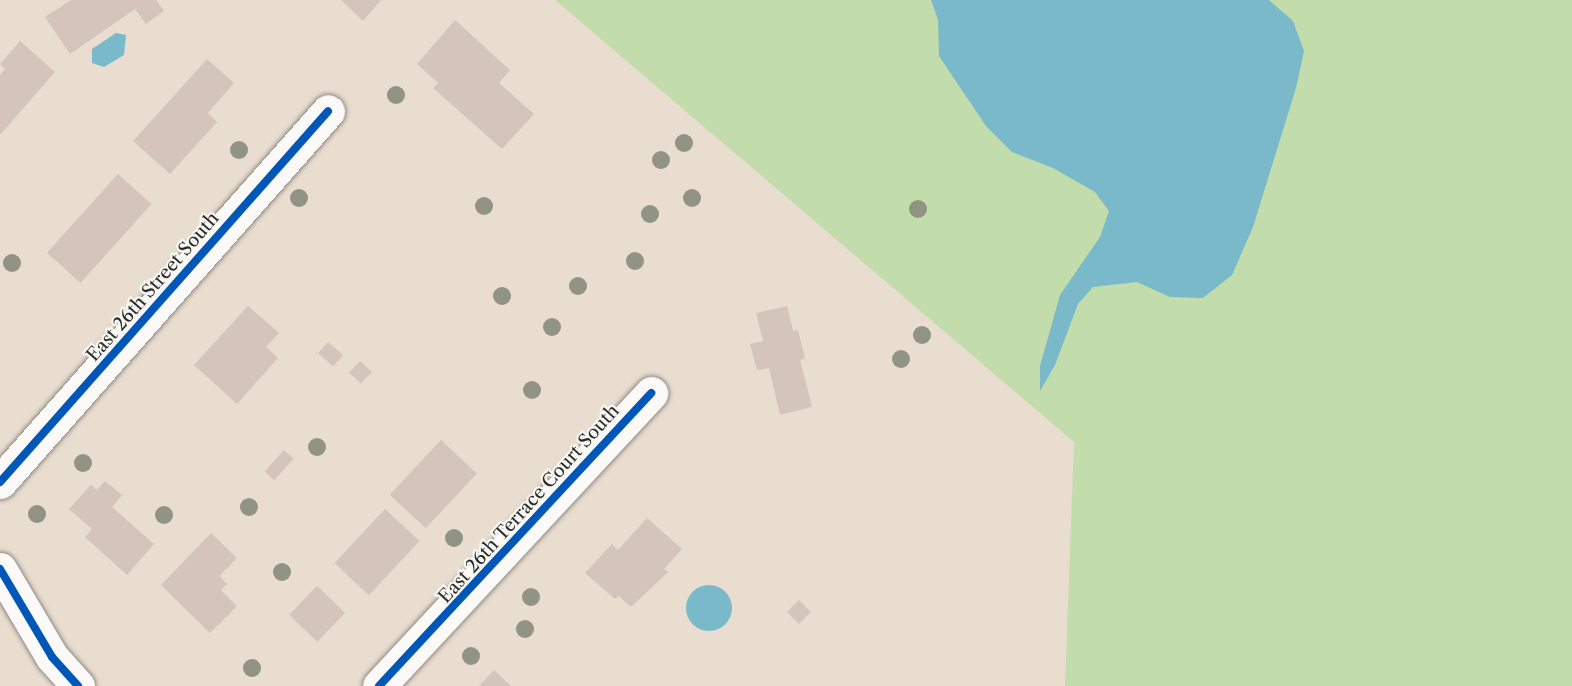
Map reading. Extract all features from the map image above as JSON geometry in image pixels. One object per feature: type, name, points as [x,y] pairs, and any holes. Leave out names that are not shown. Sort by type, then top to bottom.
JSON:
[{"type":"street","name":"East 26th Street South","points":[[0,482],[328,111]]},
{"type":"street","name":"East 26th Terrace Court South","points":[[380,686],[651,393]]},
{"type":"street","points":[[0,569],[52,657],[78,686]]},
{"type":"green space","points":[[555,0],[1572,0],[1572,686],[1065,686],[1074,442]]},
{"type":"water","points":[[931,0],[1269,0],[1293,21],[1304,51],[1296,88],[1253,227],[1232,275],[1203,298],[1170,297],[1137,282],[1093,287],[1078,304],[1055,365],[1040,391],[1040,366],[1060,295],[1100,237],[1109,211],[1095,192],[1053,168],[1012,152],[986,126],[939,56],[938,20]]},
{"type":"water","points":[[116,33],[126,35],[124,55],[104,67],[92,63],[92,49]]},
{"type":"water","points":[[709,585],[718,586],[725,592],[731,599],[731,617],[725,624],[718,630],[709,631],[700,630],[693,624],[687,617],[686,608],[687,599],[693,592],[700,586]]},
{"type":"building","points":[[71,0],[156,0],[164,11],[146,24],[135,9],[70,54],[45,17]]},
{"type":"building","points":[[341,0],[381,0],[363,21]]},
{"type":"building","points":[[455,20],[510,70],[499,83],[534,114],[502,149],[433,88],[438,83],[417,64]]},
{"type":"building","points":[[20,41],[55,72],[0,135],[0,75],[5,69],[0,64]]},
{"type":"building","points":[[207,59],[234,83],[208,113],[217,122],[170,174],[133,141]]},
{"type":"building","points":[[118,174],[151,204],[81,283],[47,253]]},
{"type":"building","points":[[248,306],[279,333],[266,347],[278,358],[237,404],[194,365]]},
{"type":"building","points":[[787,306],[793,331],[798,330],[805,358],[800,360],[812,407],[780,415],[769,368],[757,370],[750,344],[763,341],[756,313]]},
{"type":"building","points":[[328,342],[343,355],[333,366],[318,353]]},
{"type":"building","points":[[360,361],[372,372],[361,384],[349,373]]},
{"type":"building","points":[[441,440],[477,473],[426,528],[390,495]]},
{"type":"building","points":[[284,450],[294,459],[274,480],[265,472]]},
{"type":"building","points":[[105,481],[122,495],[112,507],[154,544],[127,575],[85,537],[92,529],[69,509],[91,485],[97,490]]},
{"type":"building","points":[[385,509],[419,541],[369,595],[335,563]]},
{"type":"building","points":[[647,518],[682,549],[664,569],[668,572],[631,607],[619,596],[615,599],[585,573],[612,544],[618,550]]},
{"type":"building","points":[[211,533],[237,558],[219,576],[227,584],[221,590],[237,606],[210,633],[161,585]]},
{"type":"building","points":[[317,586],[345,613],[317,642],[289,615]]},
{"type":"building","points":[[799,600],[811,612],[799,624],[787,612]]},
{"type":"building","points":[[494,670],[511,686],[479,686]]},
{"type":"cycle path","points":[[0,482],[328,111]]},
{"type":"cycle path","points":[[379,686],[651,393]]},
{"type":"cycle path","points":[[0,569],[52,657],[78,686]]}]
